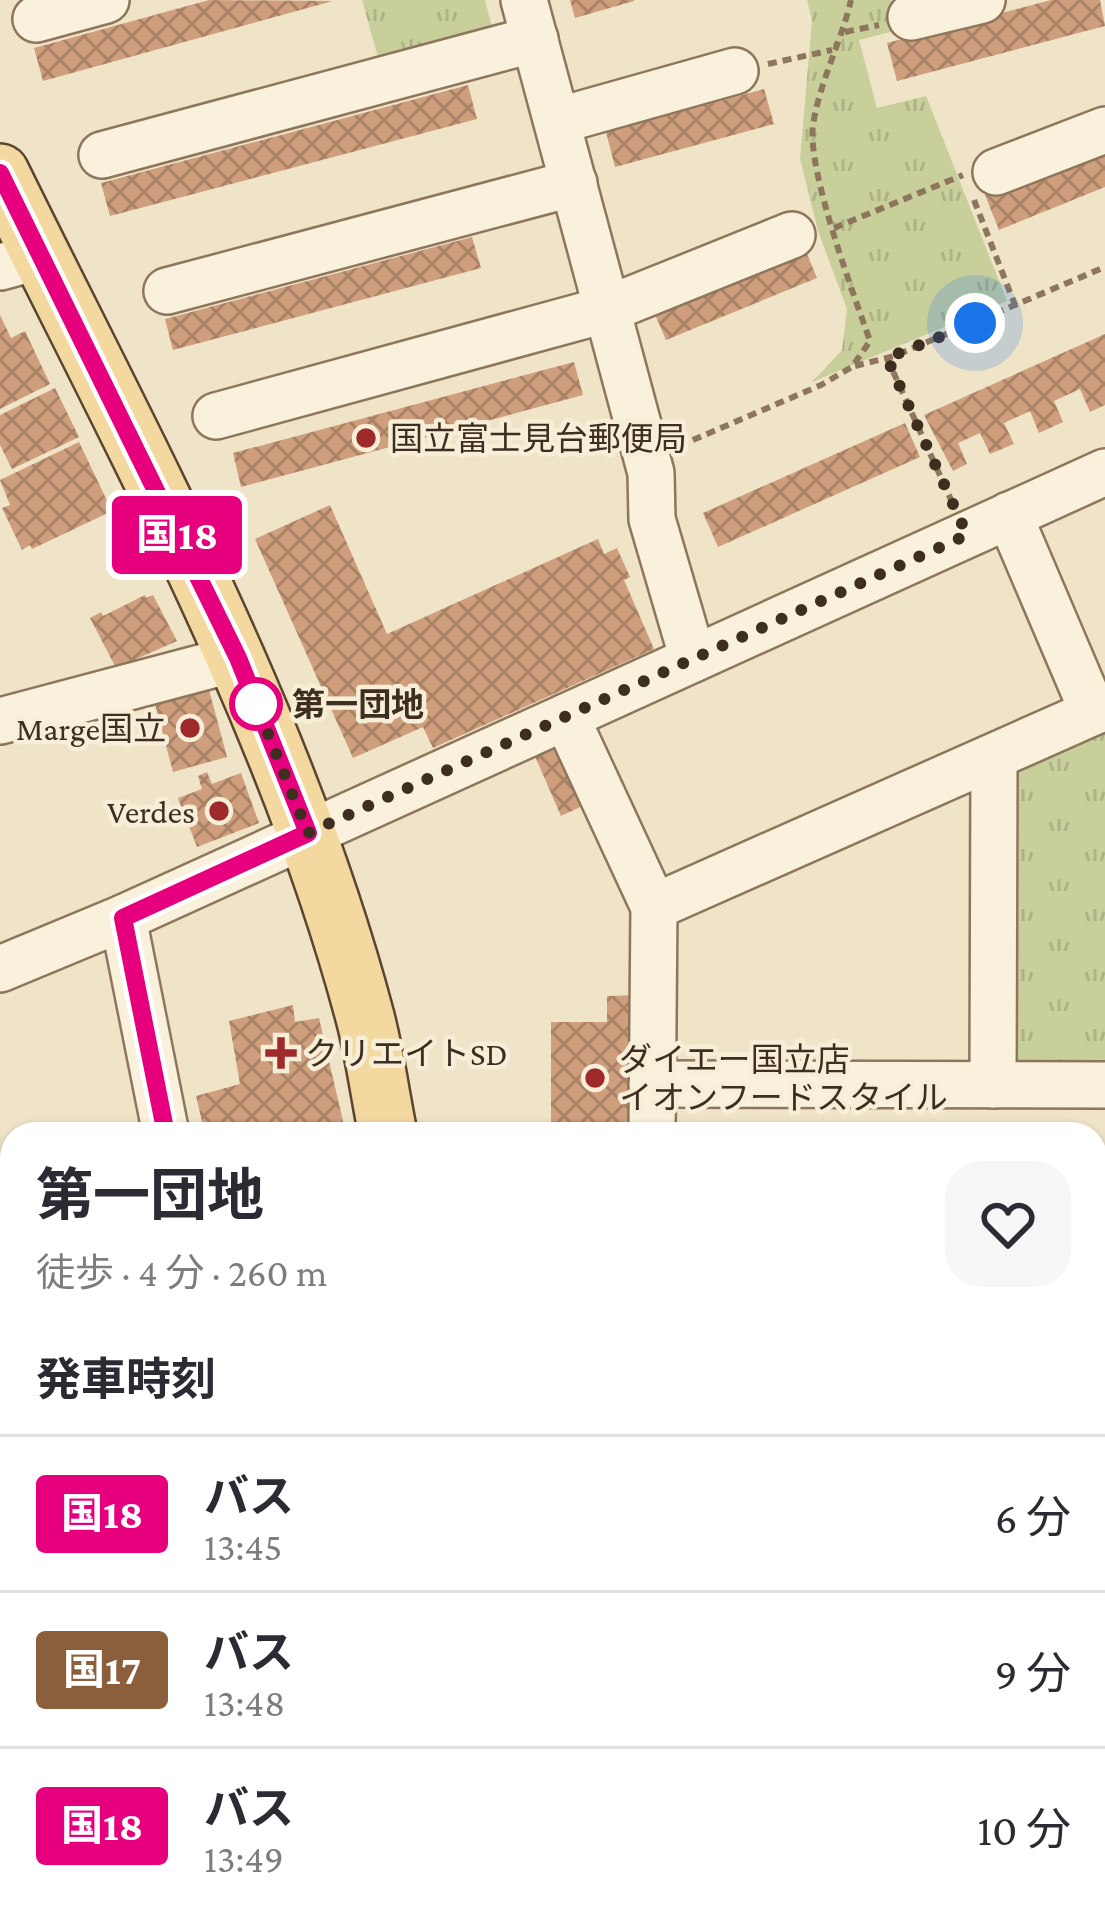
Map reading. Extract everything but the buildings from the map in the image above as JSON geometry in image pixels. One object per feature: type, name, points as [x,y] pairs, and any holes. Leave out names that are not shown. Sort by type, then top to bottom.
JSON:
[{"type":"main road","points":[[0,173],[20,261],[238,658],[308,833],[366,1020],[386,1122]]},
{"type":"street","points":[[36,19],[106,0]]},
{"type":"street","points":[[911,17],[982,0]]},
{"type":"street","points":[[102,154],[530,20],[652,473],[652,519],[693,659]]},
{"type":"street","points":[[556,121],[736,70]]},
{"type":"street","points":[[977,181],[1105,130]]},
{"type":"street","points":[[166,292],[574,183]]},
{"type":"street","points":[[216,416],[608,309],[813,232]]},
{"type":"street","points":[[0,969],[123,918],[1009,515],[1101,485]]},
{"type":"street","points":[[654,907],[1099,710],[1009,515]]},
{"type":"street","points":[[0,721],[238,658]]},
{"type":"street","points":[[566,717],[654,907],[652,1122]]},
{"type":"street","points":[[993,1085],[994,757]]},
{"type":"street","points":[[123,918],[164,1122]]},
{"type":"street","points":[[652,1084],[1105,1085]]},
{"type":"path","points":[[736,70],[834,50]]},
{"type":"path","points":[[813,232],[977,181],[1015,307]]},
{"type":"path","points":[[852,367],[887,358],[1105,267]]},
{"type":"path","points":[[887,358],[967,535]]},
{"type":"green space","points":[[362,0],[485,0],[493,31],[381,68]]},
{"type":"green space","points":[[807,0],[891,0],[898,30],[859,40],[877,108],[926,96],[1007,301],[812,382],[842,350],[847,309],[818,231],[800,159],[812,21]]},
{"type":"green space","points":[[1105,721],[1105,1073],[996,1069],[1007,764]]},
{"type":"bus line","name":"国18","points":[[0,173],[238,658],[308,833],[123,918],[164,1122]]},
{"type":"place","name":"国立富士見台郵便局","points":[[366,438]]},
{"type":"place","name":"第一団地","points":[[256,704]]},
{"type":"place","name":"Marge国立","points":[[190,728]]},
{"type":"place","name":"Verdes","points":[[219,811]]},
{"type":"place","name":"クリエイトSD","points":[[281,1053]]},
{"type":"place","name":"ダイエー国立店 イオンフードスタイル","points":[[595,1078]]},
{"type":"route","points":[[256,704],[254,699],[308,833],[967,535],[887,358],[975,323]]}]
